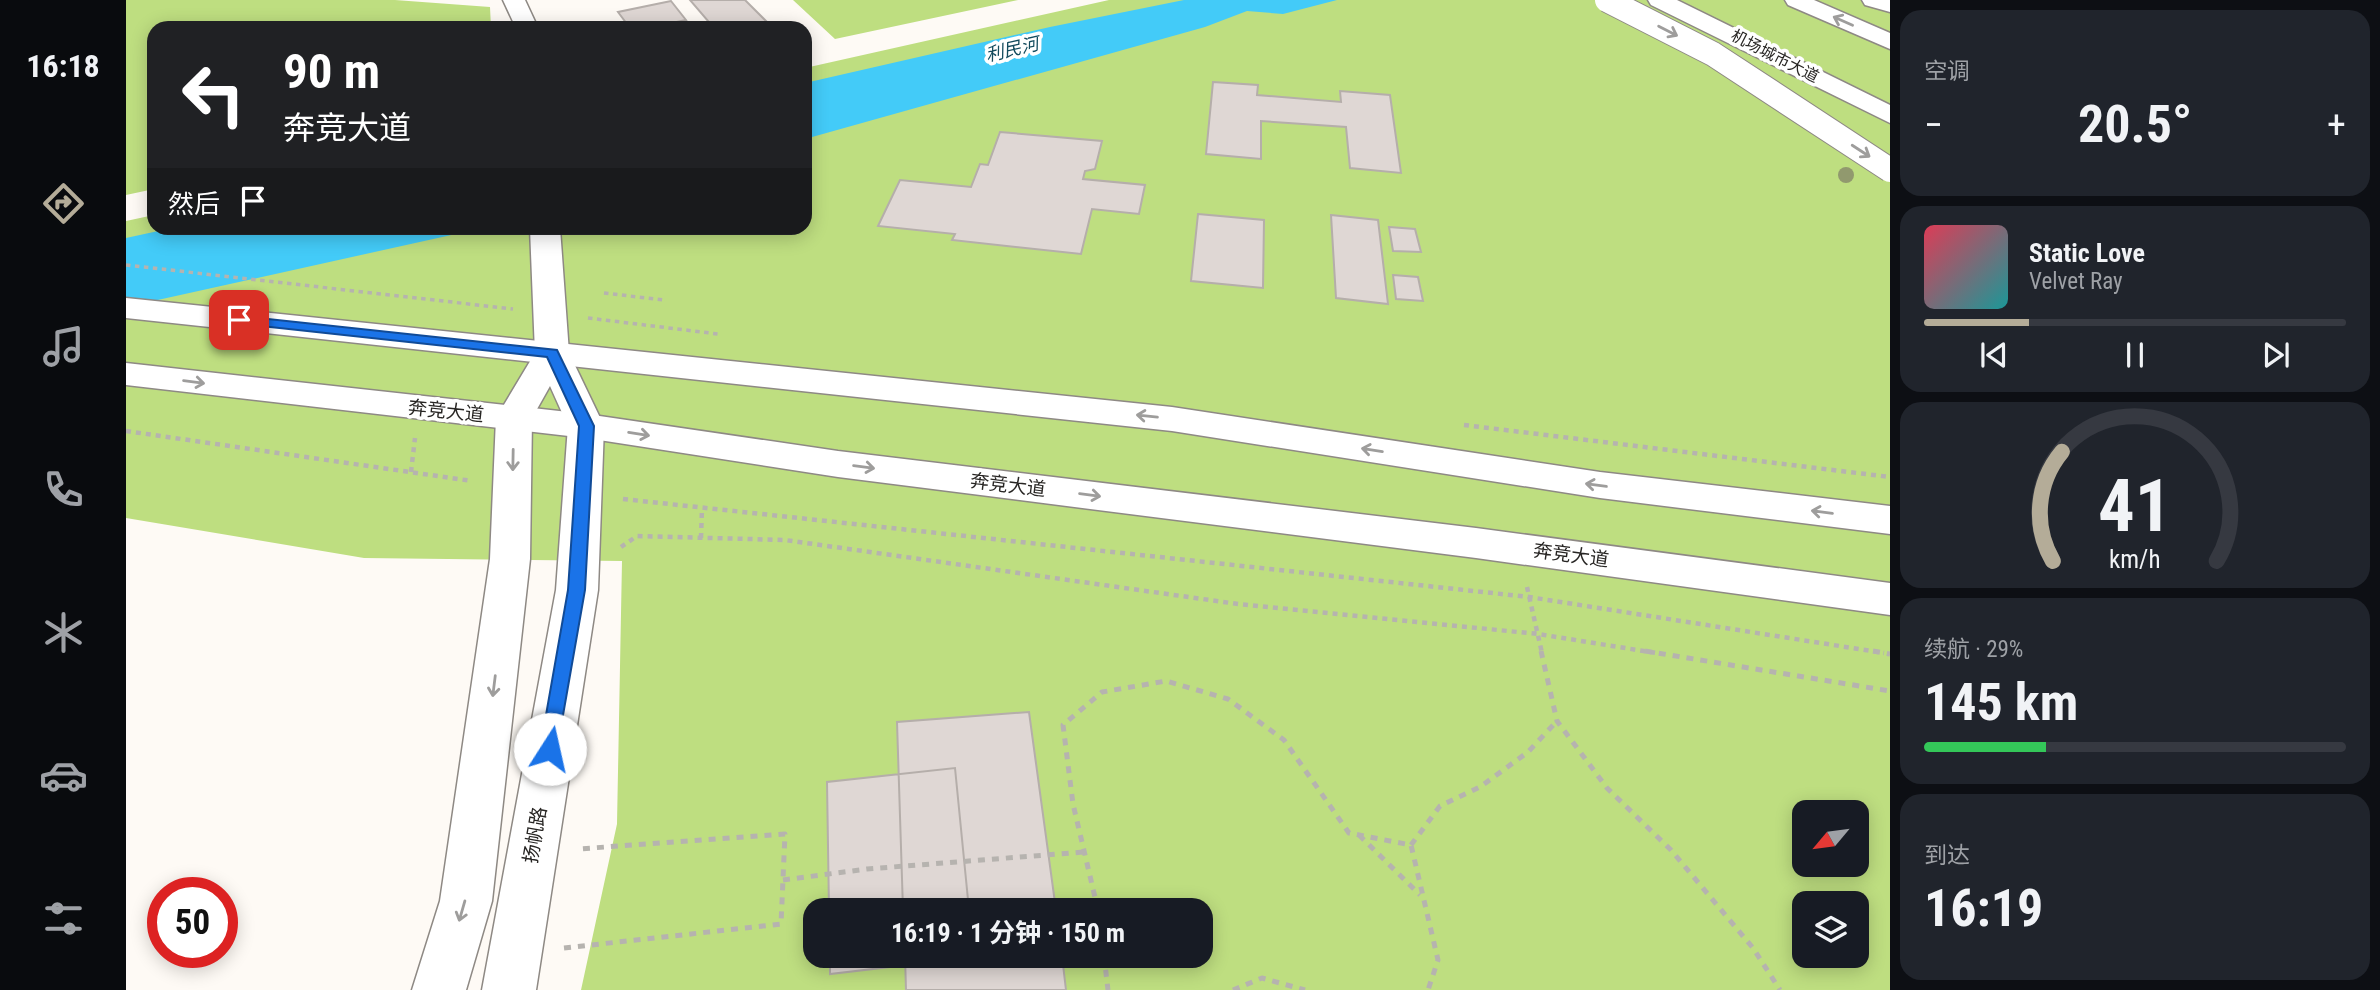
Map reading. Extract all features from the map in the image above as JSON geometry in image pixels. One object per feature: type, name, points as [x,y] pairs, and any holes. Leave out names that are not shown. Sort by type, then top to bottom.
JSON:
[{"type":"main road","points":[[514,0],[524,21]]},
{"type":"main road","points":[[1607,0],[1713,54],[1890,170]]},
{"type":"main road","name":"机场城市大道","points":[[1659,0],[1745,40],[1890,115]]},
{"type":"main road","points":[[1796,0],[1890,42]]},
{"type":"main road","points":[[1873,0],[1890,5]]},
{"type":"main road","name":"扬帆路","points":[[509,990],[577,590],[586,426],[551,333],[545,235]]},
{"type":"main road","points":[[129,308],[551,333],[1172,419],[1600,485],[1890,520]]},
{"type":"main road","points":[[439,990],[466,901],[510,559],[514,418],[551,333]]},
{"type":"main road","name":"奔竞大道","points":[[126,374],[586,426],[838,464],[1518,548],[1890,599]]},
{"type":"path","points":[[126,265],[551,333]]},
{"type":"path","points":[[604,293],[664,300]]},
{"type":"path","points":[[126,431],[512,486]]},
{"type":"path","points":[[582,495],[1529,597],[1890,654]]},
{"type":"path","points":[[701,538],[702,508]]},
{"type":"path","points":[[615,551],[636,536],[785,540],[1238,604],[1538,634],[1890,691]]},
{"type":"path","points":[[1518,548],[1557,721],[1607,788],[1671,850],[1753,948],[1780,990]]},
{"type":"path","points":[[1095,898],[1073,804],[1063,725],[1101,692],[1166,681],[1228,699],[1283,740],[1349,833],[1411,845]]},
{"type":"path","points":[[1428,990],[1438,960],[1411,845],[1440,806],[1480,787],[1519,759],[1557,721]]},
{"type":"path","points":[[556,949],[781,924],[785,834],[573,849]]},
{"type":"path","points":[[1359,835],[1421,895]]},
{"type":"path","points":[[783,880],[867,869],[1084,852]]},
{"type":"path","points":[[1105,968],[1108,990]]},
{"type":"path","points":[[1233,990],[1262,978],[1305,990]]},
{"type":"green space","points":[[126,0],[395,0],[490,7],[491,21],[147,21],[147,190],[126,195]]},
{"type":"green space","points":[[793,0],[1018,0],[835,39]]},
{"type":"green space","points":[[1109,0],[1890,0],[1890,990],[581,990],[617,824],[622,561],[364,558],[126,518],[126,221],[147,216],[147,235],[812,235],[812,66]]},
{"type":"water","name":"利民河","points":[[1184,0],[1337,0],[1283,14],[1247,11],[1205,27],[812,137],[812,81],[1050,27]]},
{"type":"water","points":[[147,233],[451,235],[126,307],[126,238]]},
{"type":"building","points":[[690,0],[745,0],[766,21],[708,21]]},
{"type":"building","points":[[671,1],[686,20],[625,21],[618,12]]},
{"type":"building","points":[[1213,82],[1258,85],[1257,95],[1341,102],[1340,91],[1390,95],[1401,173],[1350,168],[1346,127],[1261,121],[1261,159],[1206,154]]},
{"type":"building","points":[[1000,132],[1102,141],[1095,169],[1085,171],[1083,179],[1145,185],[1139,214],[1092,209],[1081,254],[952,240],[955,234],[878,226],[900,180],[971,187],[980,164],[988,165]]},
{"type":"building","points":[[1198,214],[1264,220],[1263,288],[1191,281]]},
{"type":"building","points":[[1331,215],[1378,220],[1388,304],[1336,298]]},
{"type":"building","points":[[1389,227],[1415,229],[1421,252],[1393,251]]},
{"type":"building","points":[[1393,275],[1418,277],[1423,301],[1396,299]]},
{"type":"building","points":[[1029,712],[1054,898],[903,898],[897,722]]},
{"type":"building","points":[[955,768],[968,898],[829,898],[827,782]]},
{"type":"building","points":[[830,968],[881,968],[830,974]]},
{"type":"building","points":[[905,968],[1063,968],[1066,990],[906,990]]},
{"type":"route","points":[[239,320],[552,353],[586,426],[577,590],[550,749]]}]
